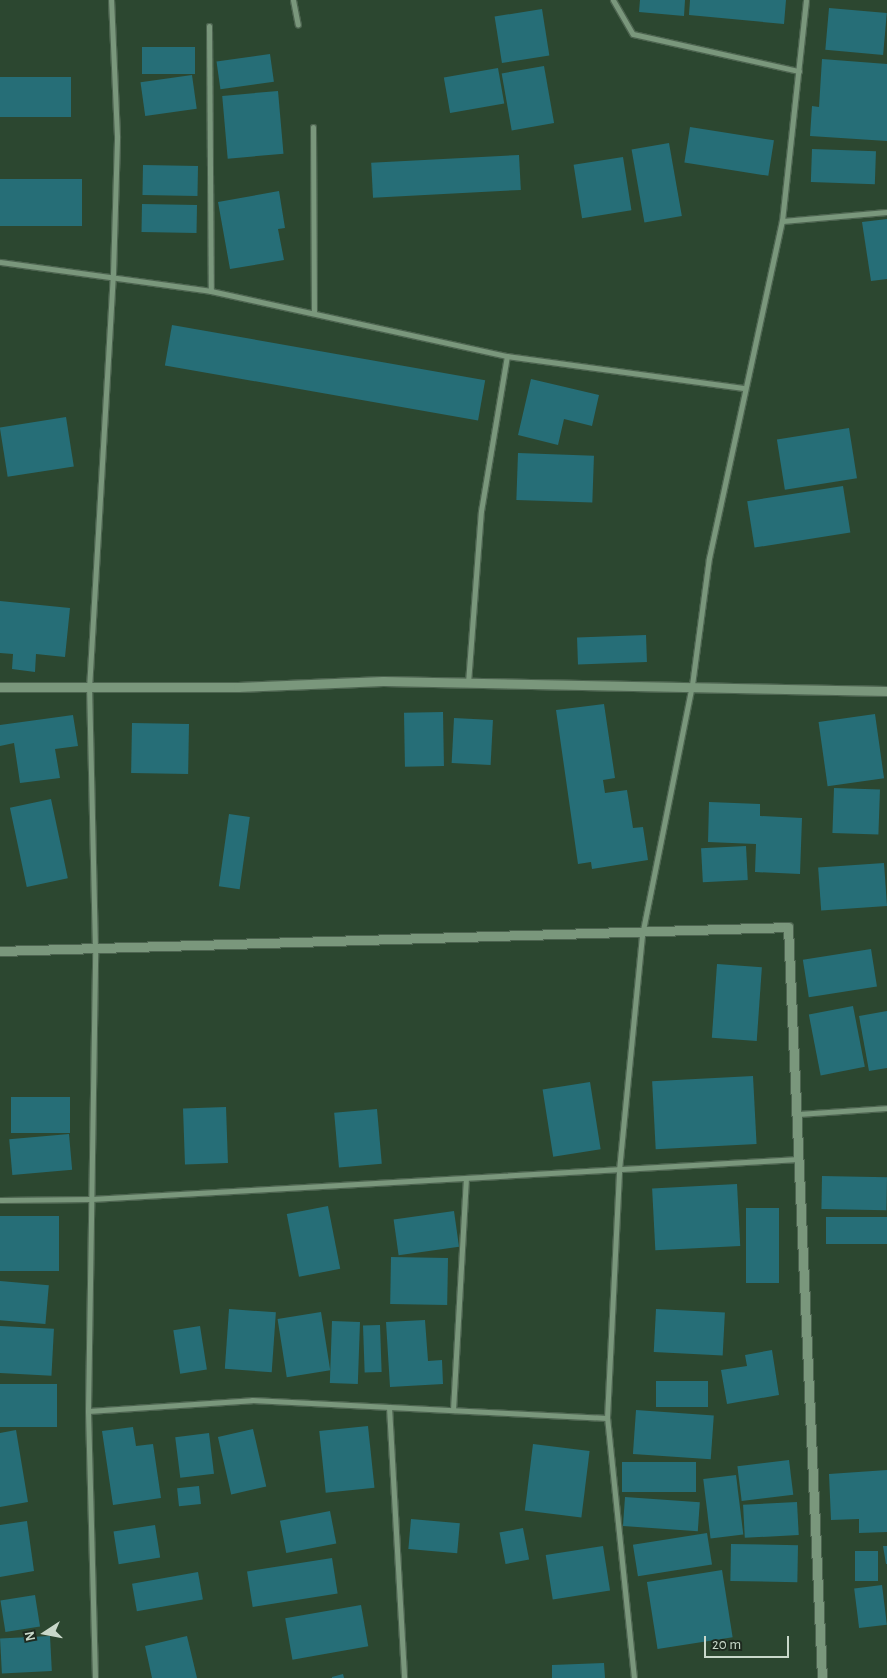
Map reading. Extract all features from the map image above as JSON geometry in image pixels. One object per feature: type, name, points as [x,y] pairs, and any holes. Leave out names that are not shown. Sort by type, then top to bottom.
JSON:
[{"type":"street","points":[[95,1678],[88,1410],[95,950],[89,689],[113,274],[117,136],[111,0]]},
{"type":"street","points":[[293,0],[298,26]]},
{"type":"street","points":[[613,0],[633,34],[799,71]]},
{"type":"street","points":[[634,1678],[607,1418],[618,1170],[642,935],[692,685],[709,558],[743,388],[782,222],[806,0]]},
{"type":"street","points":[[209,26],[211,291]]},
{"type":"street","points":[[313,127],[314,314]]},
{"type":"street","points":[[782,222],[887,212]]},
{"type":"street","points":[[0,262],[113,274],[211,291],[506,356],[743,388]]},
{"type":"street","points":[[468,683],[481,511],[506,356]]},
{"type":"street","points":[[0,687],[89,689],[468,683],[692,685],[887,691]]},
{"type":"street","points":[[0,951],[642,935],[788,927],[822,1678]]},
{"type":"street","points":[[797,1114],[887,1108]]},
{"type":"street","points":[[0,1200],[92,1199],[799,1159]]},
{"type":"street","points":[[453,1410],[466,1178]]},
{"type":"street","points":[[88,1410],[252,1400],[607,1418]]},
{"type":"street","points":[[389,1407],[404,1678]]},
{"type":"building","points":[[640,0],[685,0],[684,16],[639,12]]},
{"type":"building","points":[[690,0],[786,0],[784,24],[689,15]]},
{"type":"building","points":[[829,8],[887,13],[883,55],[825,50]]},
{"type":"building","points":[[542,9],[549,55],[502,63],[495,17]]},
{"type":"building","points":[[142,47],[195,47],[195,74],[142,74]]},
{"type":"building","points":[[270,54],[274,82],[220,89],[217,62]]},
{"type":"building","points":[[822,59],[887,64],[887,141],[810,136],[812,106],[819,107]]},
{"type":"building","points":[[544,66],[554,123],[512,131],[502,73]]},
{"type":"building","points":[[498,68],[504,103],[450,113],[444,78]]},
{"type":"building","points":[[192,75],[197,109],[145,116],[141,82]]},
{"type":"building","points":[[0,77],[71,77],[71,117],[0,117]]},
{"type":"building","points":[[278,91],[283,154],[228,159],[222,96]]},
{"type":"building","points":[[690,127],[774,140],[768,176],[684,163]]},
{"type":"building","points":[[669,143],[682,216],[644,222],[632,150]]},
{"type":"building","points":[[812,149],[876,151],[875,184],[811,182]]},
{"type":"building","points":[[519,155],[521,190],[373,198],[371,163]]},
{"type":"building","points":[[623,157],[631,210],[582,218],[574,165]]},
{"type":"building","points":[[143,165],[198,166],[197,196],[142,195]]},
{"type":"building","points":[[0,179],[82,179],[82,226],[0,226]]},
{"type":"building","points":[[279,191],[285,228],[278,229],[284,260],[230,269],[218,202]]},
{"type":"building","points":[[142,204],[197,205],[197,233],[142,232]]},
{"type":"building","points":[[887,219],[887,279],[871,281],[862,222]]},
{"type":"building","points":[[172,325],[485,380],[478,421],[165,365]]},
{"type":"building","points":[[531,379],[599,395],[592,426],[564,419],[558,445],[518,435]]},
{"type":"building","points":[[66,417],[74,466],[8,477],[0,427]]},
{"type":"building","points":[[849,428],[857,478],[785,490],[777,439]]},
{"type":"building","points":[[518,453],[594,456],[592,503],[516,500]]},
{"type":"building","points":[[843,486],[850,532],[755,548],[747,501]]},
{"type":"building","points":[[0,601],[70,608],[65,657],[36,654],[35,672],[12,669],[13,654],[0,653]]},
{"type":"building","points":[[646,635],[647,662],[578,664],[577,637]]},
{"type":"building","points":[[604,704],[615,778],[603,780],[605,793],[627,790],[633,828],[643,827],[648,860],[592,869],[591,862],[578,864],[556,710]]},
{"type":"building","points":[[443,712],[444,766],[405,767],[404,713]]},
{"type":"building","points":[[875,714],[884,778],[828,786],[819,722]]},
{"type":"building","points":[[73,715],[78,746],[55,749],[60,778],[20,783],[14,743],[0,746],[0,725]]},
{"type":"building","points":[[454,718],[493,720],[491,765],[452,763]]},
{"type":"building","points":[[132,723],[189,724],[188,774],[131,773]]},
{"type":"building","points":[[834,788],[880,790],[878,835],[832,833]]},
{"type":"building","points":[[51,799],[68,878],[27,887],[10,808]]},
{"type":"building","points":[[709,802],[760,804],[760,816],[802,818],[800,874],[755,872],[756,844],[708,842]]},
{"type":"building","points":[[229,814],[250,817],[240,889],[219,886]]},
{"type":"building","points":[[746,846],[748,880],[703,882],[701,848]]},
{"type":"building","points":[[884,863],[887,906],[821,910],[818,868]]},
{"type":"building","points":[[871,949],[877,987],[809,997],[803,960]]},
{"type":"building","points":[[717,964],[762,967],[757,1041],[712,1038]]},
{"type":"building","points":[[853,1006],[865,1067],[821,1075],[809,1015]]},
{"type":"building","points":[[887,1011],[887,1068],[869,1071],[859,1016]]},
{"type":"building","points":[[753,1076],[757,1144],[656,1149],[652,1081]]},
{"type":"building","points":[[590,1082],[601,1149],[553,1157],[543,1090]]},
{"type":"building","points":[[11,1097],[70,1097],[70,1133],[11,1133]]},
{"type":"building","points":[[226,1107],[228,1163],[185,1164],[183,1109]]},
{"type":"building","points":[[377,1109],[382,1164],[339,1168],[334,1113]]},
{"type":"building","points":[[69,1134],[72,1170],[12,1175],[9,1139]]},
{"type":"building","points":[[822,1176],[887,1177],[886,1210],[821,1209]]},
{"type":"building","points":[[737,1184],[740,1246],[655,1250],[652,1188]]},
{"type":"building","points":[[328,1206],[340,1269],[299,1277],[287,1214]]},
{"type":"building","points":[[746,1208],[779,1208],[779,1283],[746,1283]]},
{"type":"building","points":[[454,1211],[459,1247],[399,1255],[394,1219]]},
{"type":"building","points":[[0,1216],[59,1216],[59,1271],[0,1271]]},
{"type":"building","points":[[826,1217],[887,1217],[887,1244],[826,1244]]},
{"type":"building","points":[[391,1257],[448,1258],[447,1305],[390,1304]]},
{"type":"building","points":[[0,1281],[49,1285],[45,1324],[0,1320]]},
{"type":"building","points":[[229,1309],[276,1312],[272,1372],[225,1369]]},
{"type":"building","points":[[656,1309],[725,1313],[723,1356],[654,1352]]},
{"type":"building","points":[[321,1312],[330,1370],[287,1377],[278,1319]]},
{"type":"building","points":[[425,1320],[428,1361],[442,1360],[443,1384],[390,1387],[386,1322]]},
{"type":"building","points":[[332,1321],[360,1322],[358,1384],[330,1383]]},
{"type":"building","points":[[380,1325],[382,1372],[365,1373],[363,1326]]},
{"type":"building","points":[[0,1326],[54,1329],[51,1376],[0,1373]]},
{"type":"building","points":[[200,1326],[207,1369],[180,1374],[173,1330]]},
{"type":"building","points":[[772,1350],[779,1395],[727,1404],[721,1370],[747,1366],[745,1355]]},
{"type":"building","points":[[656,1381],[708,1381],[708,1407],[656,1407]]},
{"type":"building","points":[[0,1384],[57,1384],[57,1427],[0,1427]]},
{"type":"building","points":[[636,1410],[714,1415],[711,1459],[633,1454]]},
{"type":"building","points":[[368,1426],[374,1488],[326,1493],[319,1431]]},
{"type":"building","points":[[133,1427],[136,1446],[153,1444],[161,1498],[113,1505],[102,1431]]},
{"type":"building","points":[[253,1429],[266,1486],[231,1495],[218,1437]]},
{"type":"building","points":[[16,1430],[28,1502],[0,1507],[0,1433]]},
{"type":"building","points":[[209,1433],[214,1474],[180,1478],[175,1437]]},
{"type":"building","points":[[533,1444],[590,1451],[581,1517],[525,1511]]},
{"type":"building","points":[[789,1460],[793,1495],[742,1501],[737,1466]]},
{"type":"building","points":[[622,1462],[696,1462],[696,1492],[622,1492]]},
{"type":"building","points":[[887,1470],[887,1532],[859,1533],[859,1519],[831,1520],[829,1474]]},
{"type":"building","points":[[736,1475],[743,1535],[711,1539],[703,1479]]},
{"type":"building","points":[[199,1486],[201,1504],[179,1506],[177,1488]]},
{"type":"building","points":[[625,1497],[700,1502],[698,1531],[623,1526]]},
{"type":"building","points":[[797,1502],[799,1535],[745,1538],[743,1505]]},
{"type":"building","points":[[330,1511],[336,1543],[286,1553],[280,1521]]},
{"type":"building","points":[[411,1519],[460,1523],[457,1553],[408,1549]]},
{"type":"building","points":[[27,1521],[34,1571],[0,1577],[0,1525]]},
{"type":"building","points":[[155,1525],[160,1558],[119,1564],[114,1532]]},
{"type":"building","points":[[523,1528],[529,1559],[506,1564],[499,1533]]},
{"type":"building","points":[[707,1533],[712,1565],[638,1576],[633,1545]]},
{"type":"building","points":[[731,1544],[798,1545],[797,1582],[730,1581]]},
{"type":"building","points":[[603,1546],[610,1590],[553,1600],[546,1555]]},
{"type":"building","points":[[883,1546],[887,1546],[887,1564],[886,1564]]},
{"type":"building","points":[[855,1551],[878,1551],[878,1581],[855,1581]]},
{"type":"building","points":[[332,1558],[338,1594],[253,1607],[247,1571]]},
{"type":"building","points":[[722,1570],[733,1637],[658,1649],[647,1582]]},
{"type":"building","points":[[198,1572],[203,1600],[137,1611],[132,1584]]},
{"type":"building","points":[[882,1585],[887,1625],[859,1628],[854,1588]]},
{"type":"building","points":[[35,1595],[40,1627],[5,1632],[0,1600]]},
{"type":"building","points":[[361,1605],[368,1646],[292,1660],[285,1618]]},
{"type":"building","points":[[50,1636],[52,1671],[2,1674],[0,1639]]},
{"type":"building","points":[[187,1636],[197,1678],[152,1678],[145,1646]]},
{"type":"building","points":[[604,1663],[605,1678],[552,1678],[552,1665]]},
{"type":"building","points":[[343,1674],[344,1678],[332,1678],[332,1677]]}]
